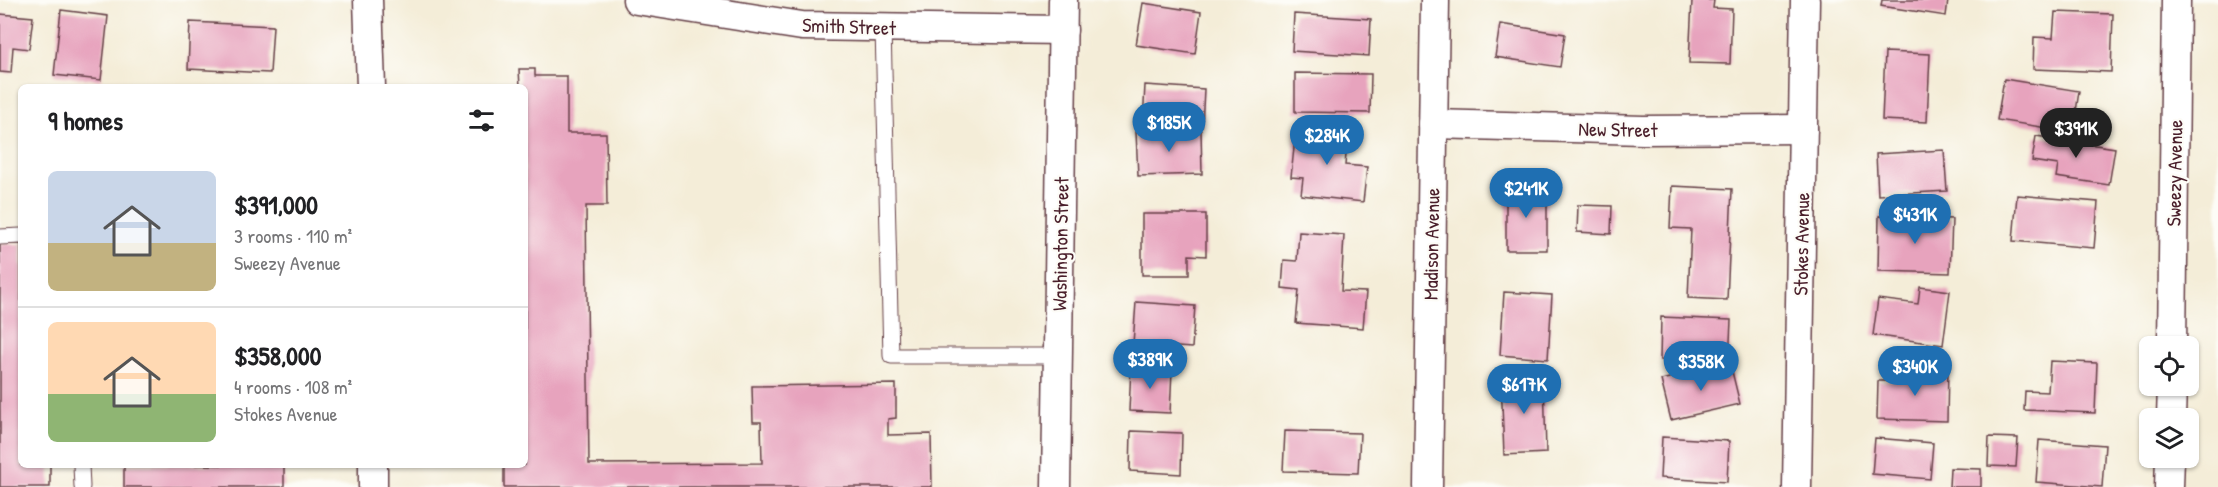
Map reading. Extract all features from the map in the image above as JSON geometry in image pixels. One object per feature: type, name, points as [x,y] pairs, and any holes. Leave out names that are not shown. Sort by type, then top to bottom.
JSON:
[{"type":"street","points":[[368,0],[371,84]]},
{"type":"street","name":"Smith Street","points":[[637,0],[802,26],[1063,30]]},
{"type":"street","name":"Washington Street","points":[[1056,487],[1063,0]]},
{"type":"street","name":"Madison Avenue","points":[[1428,487],[1435,0]]},
{"type":"street","name":"Stokes Avenue","points":[[1797,487],[1805,0]]},
{"type":"street","name":"Sweezy Avenue","points":[[2172,336],[2176,0]]},
{"type":"street","name":"New Street","points":[[1433,124],[1643,130],[1803,129]]},
{"type":"street","points":[[373,468],[373,487]]},
{"type":"street","points":[[2169,487],[2170,468]]},
{"type":"lane","points":[[883,28],[891,356],[1058,356]]},
{"type":"lane","points":[[0,237],[18,236]]},
{"type":"lane","points":[[81,468],[82,487]]},
{"type":"building","points":[[1692,0],[1714,0],[1713,8],[1732,9],[1730,64],[1689,63]]},
{"type":"building","points":[[1882,0],[1948,0],[1946,16],[1881,6]]},
{"type":"building","points":[[1143,3],[1201,12],[1195,54],[1136,45]]},
{"type":"building","points":[[61,10],[108,16],[101,80],[54,75]]},
{"type":"building","points":[[2055,12],[2113,14],[2111,72],[2033,69],[2034,37],[2053,38]]},
{"type":"building","points":[[0,14],[33,17],[29,49],[13,47],[11,73],[0,72]]},
{"type":"building","points":[[1294,14],[1371,19],[1369,56],[1292,51]]},
{"type":"building","points":[[190,22],[273,26],[270,73],[188,69]]},
{"type":"building","points":[[1500,24],[1565,34],[1560,67],[1495,57]]},
{"type":"building","points":[[1885,52],[1930,54],[1927,122],[1882,120]]},
{"type":"building","points":[[519,69],[535,69],[535,76],[567,76],[567,133],[606,133],[607,206],[586,206],[589,464],[762,463],[761,422],[753,422],[752,386],[896,384],[896,418],[888,419],[888,435],[931,434],[932,487],[504,487],[504,468],[528,468],[528,84],[520,84]]},
{"type":"building","points":[[1295,73],[1371,74],[1370,113],[1295,112]]},
{"type":"building","points":[[2004,79],[2079,91],[2073,132],[1997,120]]},
{"type":"building","points":[[1145,85],[1204,89],[1202,127],[1143,123]]},
{"type":"building","points":[[1296,128],[1348,134],[1345,165],[1367,167],[1363,202],[1301,195],[1303,178],[1291,177]]},
{"type":"building","points":[[1201,130],[1202,174],[1138,176],[1136,132]]},
{"type":"building","points":[[2036,136],[2115,148],[2109,185],[2056,177],[2058,165],[2032,161]]},
{"type":"building","points":[[1944,150],[1947,191],[1878,195],[1876,154]]},
{"type":"building","points":[[1672,186],[1732,189],[1727,300],[1688,298],[1691,229],[1670,228]]},
{"type":"building","points":[[1506,187],[1547,187],[1547,250],[1506,250]]},
{"type":"building","points":[[2017,195],[2098,202],[2094,248],[2013,241]]},
{"type":"building","points":[[1578,205],[1612,206],[1611,234],[1577,232]]},
{"type":"building","points":[[1142,214],[1206,214],[1206,256],[1189,255],[1189,275],[1142,275]]},
{"type":"building","points":[[1879,216],[1952,219],[1950,273],[1878,271]]},
{"type":"building","points":[[1299,232],[1344,235],[1341,291],[1366,292],[1363,328],[1296,323],[1299,290],[1282,288],[1284,260],[1297,261]]},
{"type":"building","points":[[0,244],[18,244],[18,468],[50,468],[50,487],[0,487]]},
{"type":"building","points":[[1920,287],[1950,291],[1943,345],[1873,335],[1878,299],[1918,304]]},
{"type":"building","points":[[1504,292],[1552,295],[1548,359],[1500,355]]},
{"type":"building","points":[[1136,302],[1195,306],[1192,348],[1133,344]]},
{"type":"building","points":[[1661,317],[1731,320],[1729,363],[1660,360]]},
{"type":"building","points":[[2050,361],[2097,363],[2095,413],[2024,410],[2025,391],[2048,392]]},
{"type":"building","points":[[1730,363],[1740,404],[1671,420],[1661,380]]},
{"type":"building","points":[[1921,366],[1948,367],[1947,421],[1877,419],[1878,381],[1921,381]]},
{"type":"building","points":[[1131,367],[1172,370],[1170,413],[1129,411]]},
{"type":"building","points":[[1544,376],[1546,453],[1504,455],[1501,378]]},
{"type":"building","points":[[1131,431],[1182,433],[1181,474],[1130,471]]},
{"type":"building","points":[[1285,431],[1360,433],[1358,473],[1283,471]]},
{"type":"building","points":[[1662,437],[1729,441],[1727,482],[1660,478]]},
{"type":"building","points":[[1989,437],[2018,438],[2016,467],[1988,466]]},
{"type":"building","points":[[1875,438],[1933,443],[1930,479],[1872,474]]},
{"type":"building","points":[[2039,440],[2105,445],[2102,487],[2036,482]]},
{"type":"building","points":[[124,468],[284,468],[284,487],[124,487]]},
{"type":"building","points":[[1950,468],[1981,469],[1981,487],[1949,487]]}]
